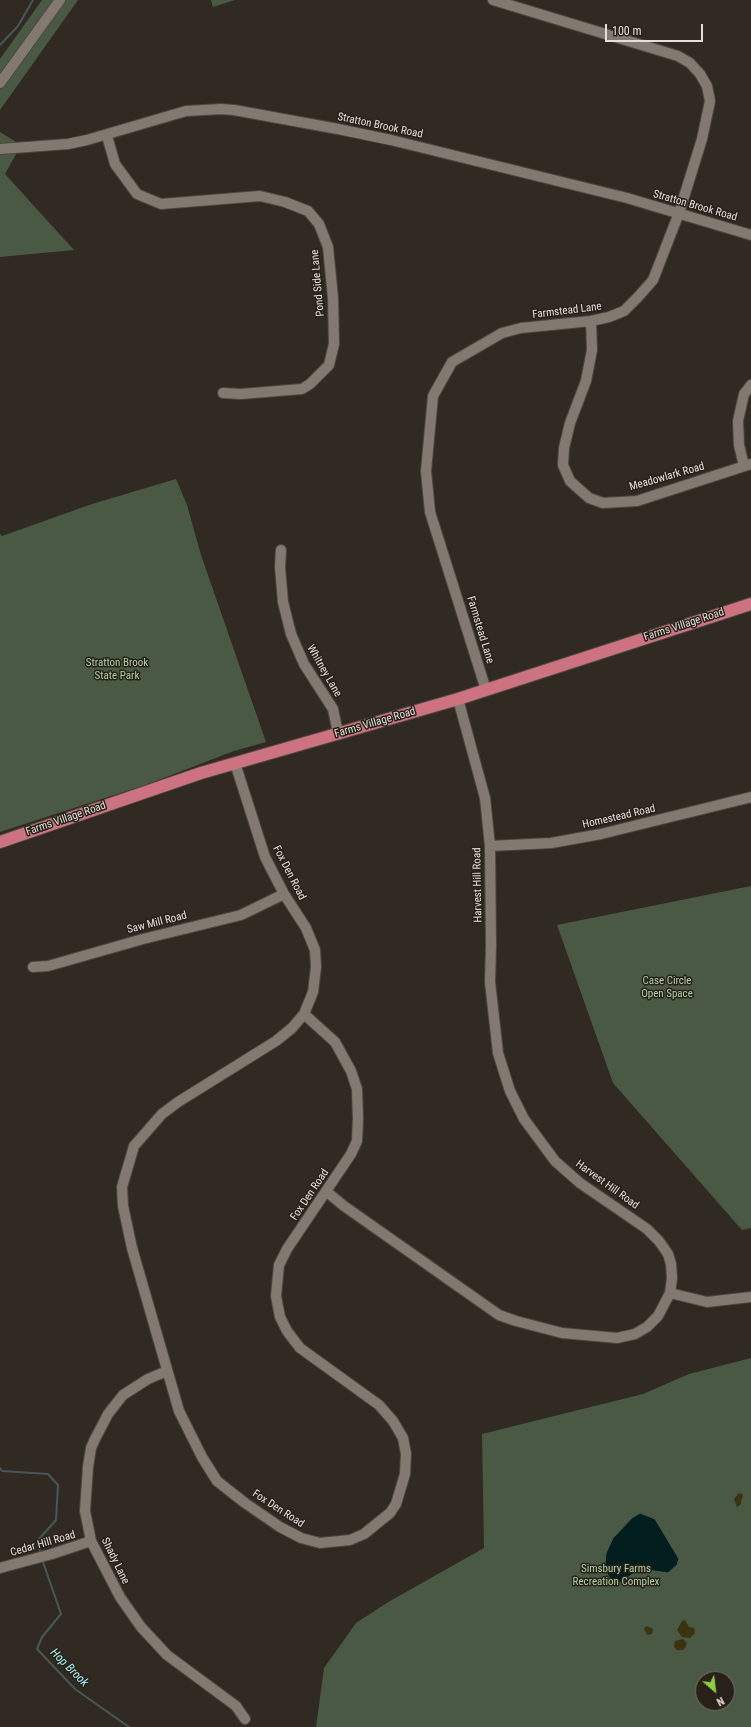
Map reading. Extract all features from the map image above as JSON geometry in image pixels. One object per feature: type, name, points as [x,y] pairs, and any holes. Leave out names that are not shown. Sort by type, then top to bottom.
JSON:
[{"type":"main road","name":"Farms Village Road","points":[[0,842],[235,763],[458,699],[751,604]]},
{"type":"street","points":[[0,83],[60,0]]},
{"type":"street","name":"Farmstead Lane","points":[[486,690],[430,512],[426,471],[433,396],[452,362],[502,333],[521,328],[609,318],[624,311],[653,280],[679,213],[702,140],[710,101],[707,86],[700,74],[690,63],[678,56],[493,0]]},
{"type":"street","name":"Stratton Brook Road","points":[[0,149],[68,144],[107,136],[186,111],[221,109],[234,110],[391,140],[627,198],[751,235]]},
{"type":"street","name":"Pond Side Lane","points":[[107,136],[115,164],[137,194],[161,204],[260,196],[285,202],[308,211],[319,224],[328,247],[333,298],[334,344],[330,365],[310,384],[302,389],[241,394],[223,393]]},
{"type":"street","name":"Meadowlark Road","points":[[591,321],[592,350],[586,381],[570,423],[564,448],[564,465],[570,481],[589,498],[603,503],[637,501],[747,466]]},
{"type":"street","points":[[747,466],[739,445],[738,421],[744,394],[751,385]]},
{"type":"street","name":"Whitney Lane","points":[[281,550],[280,568],[283,602],[291,634],[304,664],[332,709],[338,733]]},
{"type":"street","name":"Harvest Hill Road","points":[[327,1192],[487,1307],[499,1315],[516,1321],[562,1333],[617,1338],[635,1334],[647,1327],[658,1316],[670,1294],[672,1278],[671,1264],[668,1254],[659,1241],[647,1229],[580,1183],[555,1160],[524,1119],[510,1091],[498,1053],[490,982],[490,846],[485,798],[458,699]]},
{"type":"street","name":"Fox Den Road","points":[[235,763],[265,857],[284,894],[306,928],[315,950],[316,967],[313,992],[304,1014],[292,1028],[270,1045],[178,1102],[162,1114],[134,1146],[122,1187],[123,1206],[132,1248],[167,1372],[179,1411],[190,1435],[217,1480],[245,1503],[280,1527],[301,1538],[320,1543],[350,1540],[364,1534],[390,1514],[396,1504],[405,1474],[406,1454],[403,1438],[393,1421],[379,1405],[300,1348],[287,1331],[280,1317],[276,1296],[280,1265],[288,1249],[351,1154],[357,1141],[357,1089],[348,1066],[335,1042],[304,1014]]},
{"type":"street","name":"Homestead Road","points":[[490,846],[550,843],[601,834],[751,797]]},
{"type":"street","name":"Saw Mill Road","points":[[33,967],[48,966],[143,939],[241,915],[284,894]]},
{"type":"street","points":[[670,1294],[707,1302],[751,1297]]},
{"type":"street","name":"Shady Lane","points":[[167,1372],[148,1379],[123,1395],[108,1414],[94,1439],[91,1448],[85,1511],[92,1541],[120,1597],[141,1628],[167,1655],[236,1706],[244,1719]]},
{"type":"street","name":"Cedar Hill Road","points":[[0,1568],[32,1560],[92,1541]]},
{"type":"green space","points":[[42,0],[78,0],[0,110],[0,59]]},
{"type":"green space","points":[[211,0],[235,0],[213,7]]},
{"type":"green space","points":[[0,132],[21,145],[5,174],[74,250],[0,257]]},
{"type":"green space","name":"Stratton Brook State Park","points":[[176,479],[187,505],[201,555],[266,742],[234,751],[148,784],[0,832],[0,534],[2,536],[92,504]]},
{"type":"green space","name":"Case Circle Open Space","points":[[751,886],[751,1228],[742,1230],[613,1083],[557,925]]},
{"type":"green space","name":"Simsbury Farms Recreation Complex","points":[[751,1358],[751,1727],[316,1727],[324,1668],[356,1623],[390,1601],[484,1548],[482,1434],[643,1394],[689,1374]]},
{"type":"sand","points":[[739,1493],[743,1496],[741,1504],[737,1507],[734,1499]]},
{"type":"sand","points":[[685,1620],[689,1627],[694,1628],[695,1633],[690,1638],[682,1637],[677,1630],[682,1621]]},
{"type":"sand","points":[[647,1626],[653,1629],[652,1634],[647,1635],[644,1628]]},
{"type":"sand","points":[[683,1639],[687,1643],[685,1648],[683,1650],[677,1650],[674,1647],[675,1641]]},
{"type":"water","points":[[640,1513],[655,1519],[679,1559],[677,1565],[668,1573],[648,1570],[637,1571],[621,1582],[615,1584],[607,1573],[605,1565],[606,1553],[613,1538],[632,1518]]},
{"type":"waterway","points":[[0,45],[18,26],[33,0]]},
{"type":"waterway","name":"Hop Brook","points":[[0,1468],[2,1471],[48,1474],[58,1485],[56,1520],[39,1539],[40,1551]]},
{"type":"waterway","name":"Hop Brook","points":[[43,1562],[61,1614],[42,1637],[37,1649],[75,1689],[129,1727]]}]
